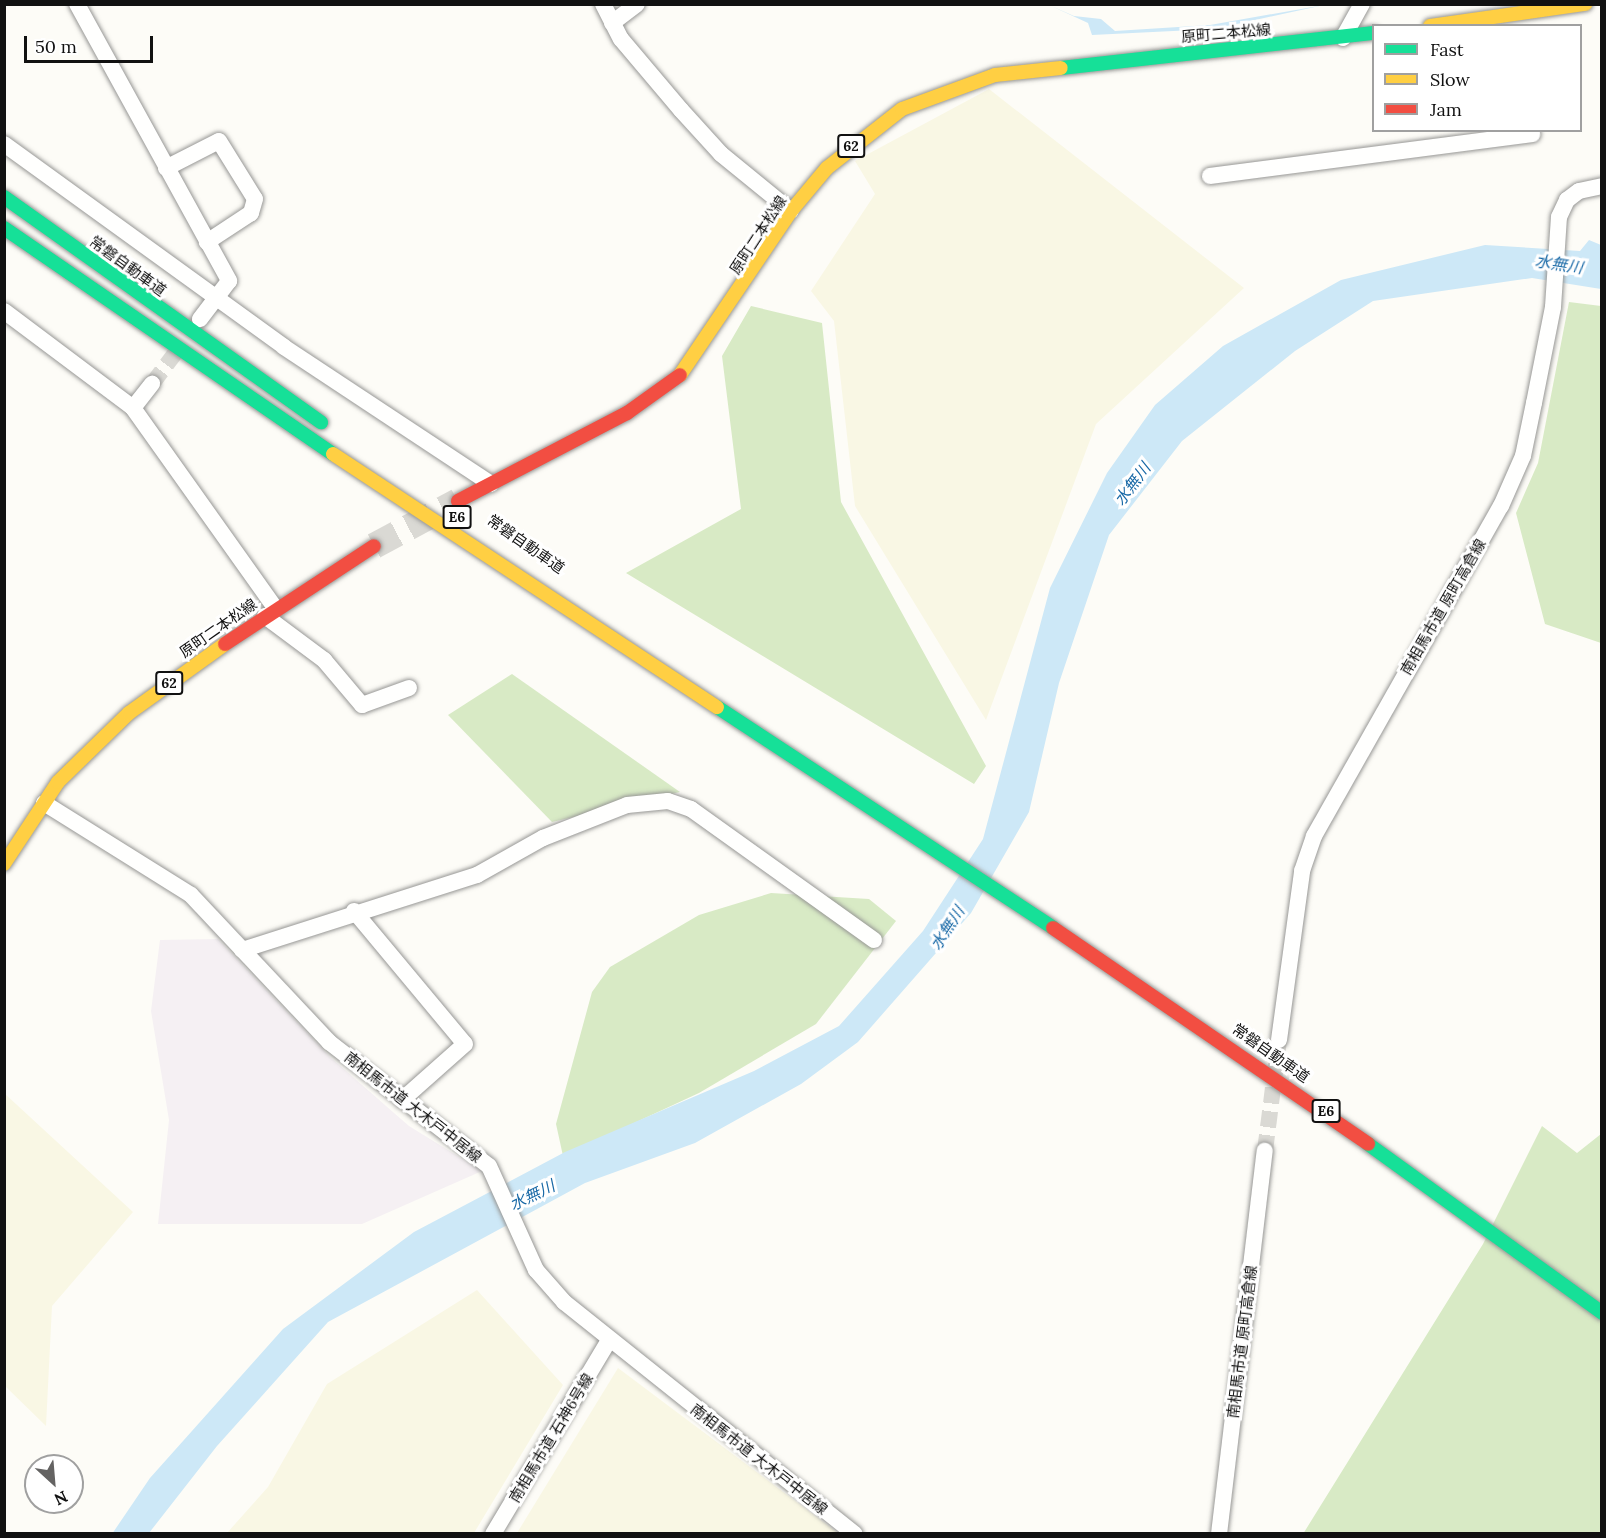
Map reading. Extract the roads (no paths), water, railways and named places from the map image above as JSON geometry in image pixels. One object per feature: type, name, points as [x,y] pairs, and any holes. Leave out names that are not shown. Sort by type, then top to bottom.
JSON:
[{"type":"main road","points":[[1450,24],[1585,4]]},
{"type":"main road","name":"原町二本松線","points":[[458,501],[627,413],[688,369],[791,211],[861,138],[902,109],[950,88],[1049,66],[1372,33]]},
{"type":"main road","name":"常磐自動車道","points":[[4,197],[333,431]]},
{"type":"main road","name":"常磐自動車道","points":[[4,228],[232,388],[1045,919],[1380,1149],[1602,1312]]},
{"type":"main road","name":"常磐自動車道","points":[[419,491],[913,832]]},
{"type":"main road","name":"原町二本松線","points":[[4,864],[44,803],[78,760],[129,713],[270,612],[375,546]]},
{"type":"street","points":[[77,4],[229,281],[200,319]]},
{"type":"street","points":[[603,4],[612,23],[722,154],[791,211]]},
{"type":"street","points":[[612,23],[637,4]]},
{"type":"street","points":[[1343,38],[1362,4]]},
{"type":"street","points":[[1210,176],[1469,137],[1532,134]]},
{"type":"street","points":[[166,168],[219,141],[255,200],[251,213],[207,242]]},
{"type":"street","points":[[4,144],[217,297],[491,484]]},
{"type":"street","name":"南相馬市道 原町高倉線","points":[[1279,1040],[1302,871],[1314,836],[1501,506],[1523,456],[1553,307],[1559,217],[1567,200],[1602,186]]},
{"type":"street","points":[[4,311],[133,408],[270,612],[324,660],[362,705],[409,688]]},
{"type":"street","points":[[133,408],[152,384]]},
{"type":"street","points":[[242,950],[354,911],[477,875],[543,838],[627,805],[668,801],[691,809],[874,940]]},
{"type":"street","name":"南相馬市道 大木戸中居線","points":[[44,803],[174,882],[242,950],[298,1014],[402,1100],[489,1166],[520,1241],[564,1302],[609,1342],[855,1533]]},
{"type":"street","points":[[354,911],[465,1044],[402,1100]]},
{"type":"street","name":"南相馬市道 原町高倉線","points":[[1219,1533],[1265,1150]]},
{"type":"street","name":"南相馬市道 石神6号線","points":[[493,1533],[609,1342]]},
{"type":"water","points":[[1049,5],[1074,16],[1101,19],[1115,31],[1210,25],[1324,5],[1214,29],[1092,35],[1088,23]]},
{"type":"water","name":"水無川","points":[[1589,240],[1601,245],[1601,289],[1532,278],[1373,301],[1295,351],[1182,441],[1109,535],[1059,683],[1029,812],[971,913],[858,1042],[801,1084],[695,1143],[585,1183],[328,1322],[217,1446],[149,1533],[112,1534],[150,1478],[283,1329],[414,1232],[565,1152],[754,1071],[839,1026],[923,931],[983,839],[1050,588],[1107,473],[1155,405],[1223,346],[1341,280],[1485,245],[1580,251]]},
{"type":"tunnel","points":[[152,384],[182,344]]},
{"type":"tunnel","points":[[374,546],[458,501]]},
{"type":"tunnel","points":[[1265,1151],[1279,1040]]}]
